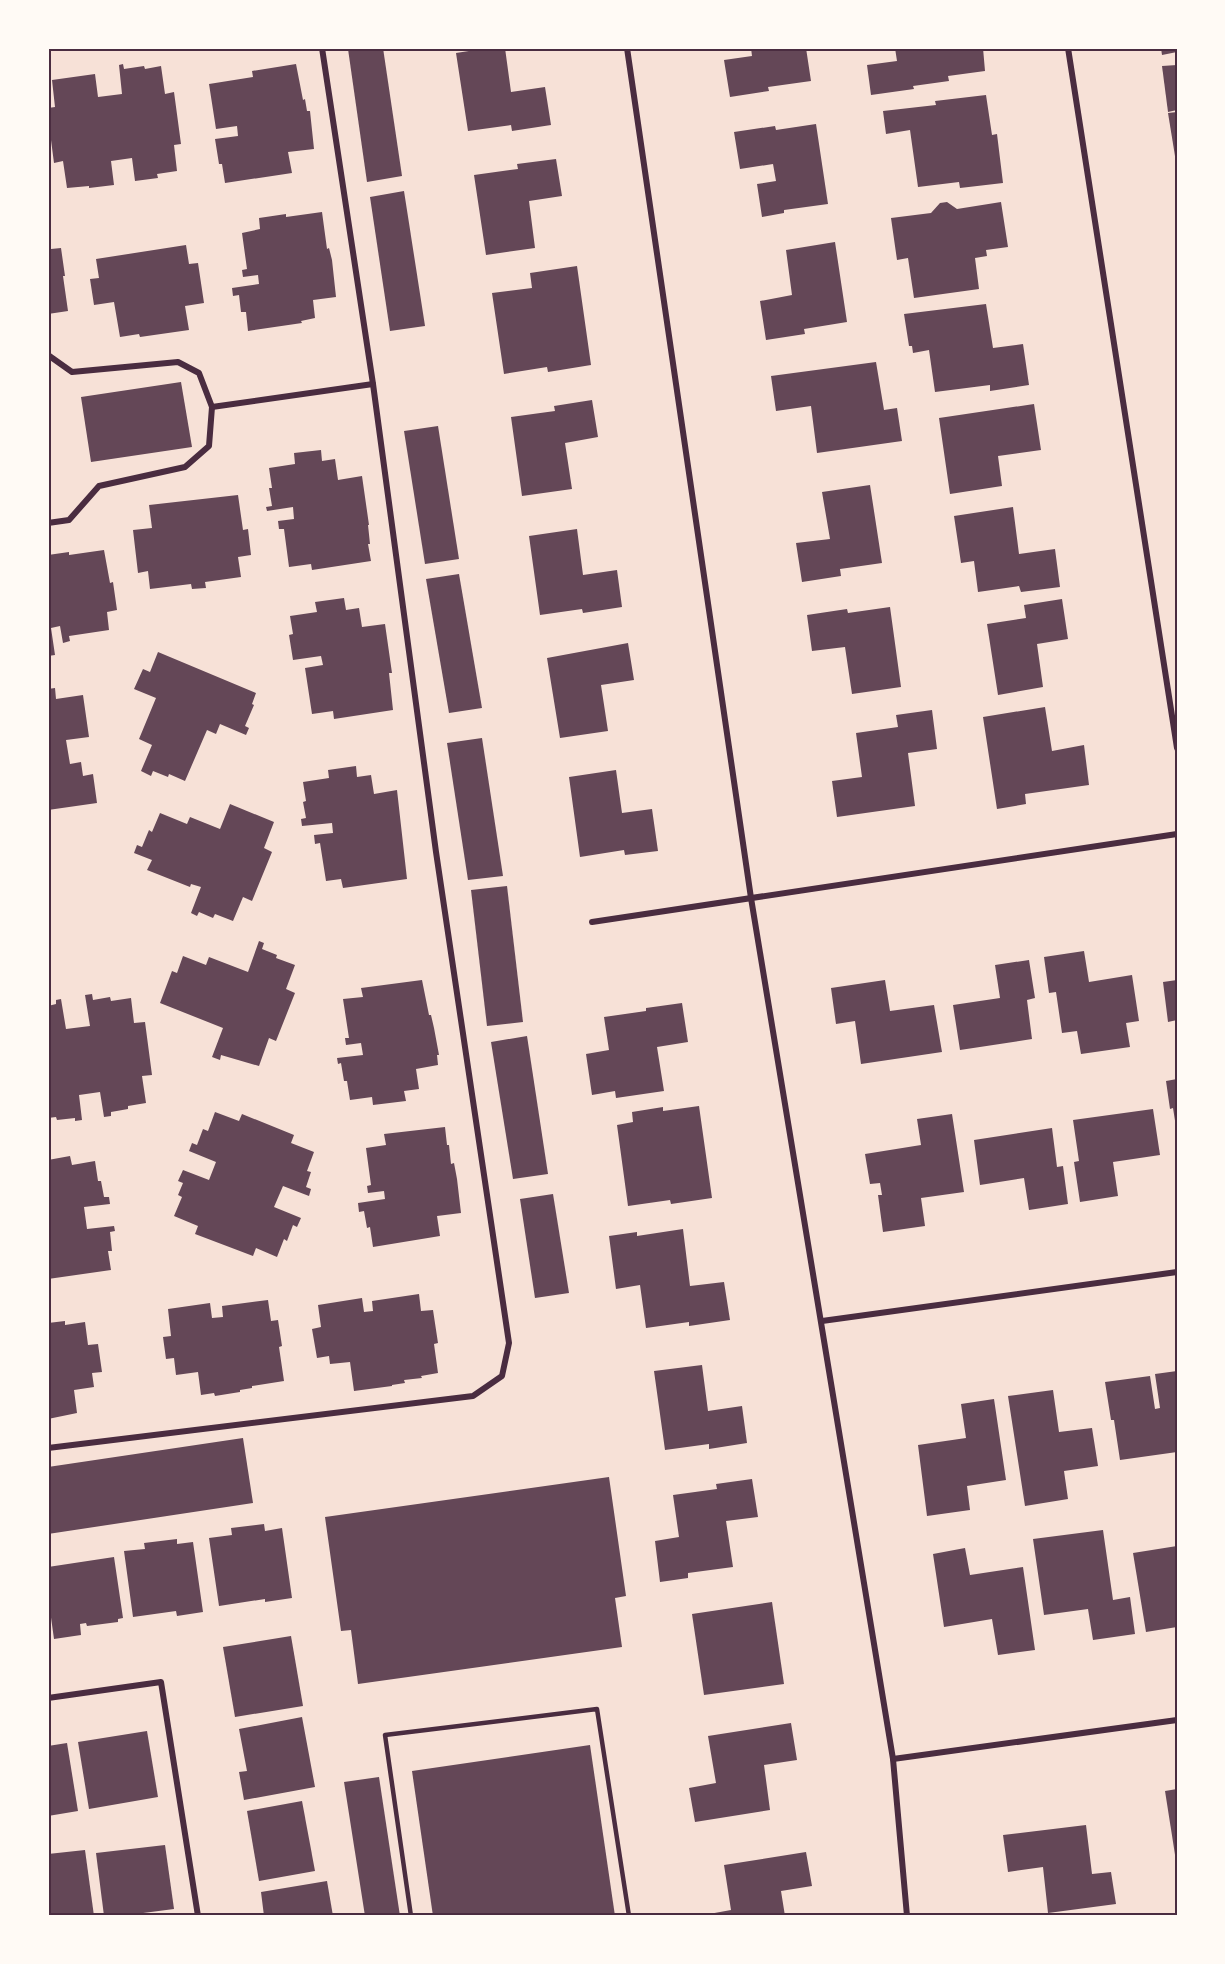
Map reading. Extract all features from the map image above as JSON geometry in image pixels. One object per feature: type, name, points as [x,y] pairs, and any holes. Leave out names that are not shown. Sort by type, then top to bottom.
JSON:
[{"type":"street","points":[[48,1448],[473,1396],[502,1376],[509,1343],[436,852],[373,384],[322,48]]},
{"type":"street","points":[[627,48],[751,898],[893,1759],[907,1916]]},
{"type":"street","points":[[1068,48],[1177,748]]},
{"type":"street","points":[[48,355],[72,372],[178,362],[198,373],[212,407],[209,446],[185,467],[99,486],[69,520],[48,523]]},
{"type":"street","points":[[212,407],[373,384]]},
{"type":"street","points":[[592,922],[1177,834]]},
{"type":"street","points":[[822,1321],[1177,1272]]},
{"type":"street","points":[[48,1698],[161,1682],[198,1916]]},
{"type":"street","points":[[893,1759],[1177,1720]]},
{"type":"lane","points":[[411,1916],[385,1735],[597,1709],[629,1916]]},
{"type":"building","points":[[383,48],[402,176],[367,182],[348,49]]},
{"type":"building","points":[[505,48],[511,92],[545,87],[551,125],[512,131],[511,125],[468,131],[456,53]]},
{"type":"building","points":[[751,48],[806,48],[811,81],[768,87],[769,91],[730,97],[724,60],[752,56]]},
{"type":"building","points":[[895,48],[983,48],[985,71],[948,76],[949,81],[913,86],[914,89],[871,95],[867,65],[897,61]]},
{"type":"building","points":[[1161,48],[1177,48],[1177,52],[1162,55]]},
{"type":"building","points":[[123,64],[124,69],[161,66],[165,94],[174,92],[181,144],[174,145],[177,171],[157,174],[158,178],[135,181],[132,158],[111,161],[114,185],[67,188],[63,161],[54,163],[48,117],[48,108],[55,107],[52,80],[95,74],[98,97],[122,94],[119,65]]},
{"type":"building","points":[[296,64],[303,100],[305,99],[307,111],[310,111],[314,149],[288,152],[292,173],[225,183],[215,139],[238,136],[237,126],[216,129],[209,84],[253,77],[252,71]]},
{"type":"building","points":[[1177,65],[1177,110],[1168,112],[1162,66]]},
{"type":"building","points":[[986,95],[992,135],[997,134],[1003,183],[960,188],[959,182],[918,187],[910,130],[886,134],[883,111],[936,105],[935,101]]},
{"type":"building","points":[[1177,112],[1177,156],[1175,156],[1168,113]]},
{"type":"building","points":[[816,124],[828,204],[784,210],[784,213],[762,217],[757,184],[776,181],[773,164],[740,169],[734,132],[775,126],[776,130]]},
{"type":"building","points":[[556,159],[562,196],[529,201],[535,248],[486,255],[474,175],[518,169],[517,164]]},
{"type":"building","points":[[404,191],[425,326],[390,331],[370,197]]},
{"type":"building","points":[[947,202],[957,209],[1001,202],[1008,247],[986,250],[987,256],[975,258],[979,289],[914,298],[908,258],[897,260],[891,218],[931,213],[940,203]]},
{"type":"building","points":[[322,212],[327,249],[329,248],[332,260],[336,297],[313,300],[315,318],[301,321],[302,323],[248,331],[246,312],[241,312],[239,295],[233,296],[232,288],[259,284],[258,275],[243,277],[242,270],[247,269],[242,233],[260,229],[259,218]]},
{"type":"building","points":[[48,241],[51,249],[61,248],[68,311],[48,314]]},
{"type":"building","points":[[835,242],[847,322],[804,329],[805,334],[766,340],[760,301],[792,295],[786,250]]},
{"type":"building","points":[[186,245],[189,264],[198,263],[204,303],[185,306],[189,330],[140,337],[139,334],[120,337],[114,302],[94,305],[90,279],[99,278],[96,259]]},
{"type":"building","points":[[577,266],[591,365],[548,372],[547,367],[504,374],[492,293],[532,288],[530,273]]},
{"type":"building","points":[[986,304],[993,348],[1023,344],[1029,385],[990,391],[990,385],[935,392],[929,350],[913,353],[912,346],[909,346],[904,314]]},
{"type":"building","points":[[876,362],[884,410],[897,408],[902,441],[817,453],[811,406],[776,411],[771,376]]},
{"type":"building","points":[[181,382],[192,447],[91,462],[81,397]]},
{"type":"building","points":[[592,400],[598,437],[565,443],[572,489],[522,496],[511,417],[555,411],[554,406]]},
{"type":"building","points":[[1034,404],[1041,450],[998,456],[1002,486],[950,494],[939,418]]},
{"type":"building","points":[[438,426],[459,559],[425,564],[404,431]]},
{"type":"building","points":[[321,450],[322,461],[335,459],[338,480],[362,476],[369,525],[370,544],[368,544],[371,561],[312,570],[311,564],[289,567],[284,529],[279,529],[278,521],[294,519],[293,507],[267,511],[266,507],[272,506],[269,468],[295,464],[294,453]]},
{"type":"building","points":[[870,485],[882,563],[840,569],[841,576],[802,582],[796,543],[830,539],[822,492]]},
{"type":"building","points":[[238,495],[243,530],[248,529],[251,555],[238,557],[241,577],[205,582],[206,588],[192,589],[191,584],[150,589],[148,571],[138,573],[133,530],[152,528],[149,505]]},
{"type":"building","points":[[1013,507],[1019,554],[1055,549],[1060,587],[1021,592],[1019,586],[978,592],[974,561],[961,563],[954,516]]},
{"type":"building","points":[[577,529],[583,575],[617,570],[622,607],[583,613],[582,609],[540,615],[529,536]]},
{"type":"building","points":[[104,550],[110,583],[113,582],[117,610],[107,612],[109,630],[69,636],[70,641],[63,643],[60,626],[51,628],[55,655],[48,656],[48,555],[69,552],[69,555]]},
{"type":"building","points":[[459,574],[482,708],[449,713],[426,579]]},
{"type":"building","points":[[344,598],[346,610],[359,608],[362,627],[385,624],[392,673],[389,673],[393,710],[334,719],[333,711],[312,714],[305,668],[323,665],[321,656],[293,660],[289,635],[293,634],[290,616],[317,612],[315,602]]},
{"type":"building","points":[[1062,599],[1068,639],[1037,644],[1043,687],[998,695],[987,624],[1026,618],[1024,605]]},
{"type":"building","points":[[890,607],[901,687],[852,694],[845,647],[812,651],[807,615],[847,609],[848,613]]},
{"type":"building","points":[[628,643],[634,680],[601,685],[608,731],[560,738],[547,658]]},
{"type":"building","points":[[158,652],[256,693],[252,704],[254,705],[245,726],[249,728],[246,735],[220,724],[216,734],[207,730],[185,781],[169,774],[168,777],[153,771],[151,776],[141,771],[152,745],[139,739],[156,698],[134,689],[143,669],[150,672]]},
{"type":"building","points":[[55,688],[56,699],[83,695],[89,737],[66,740],[70,764],[81,762],[83,776],[93,774],[97,803],[48,810],[48,689]]},
{"type":"building","points":[[1045,707],[1052,751],[1084,745],[1089,785],[1025,794],[1026,804],[997,809],[983,717]]},
{"type":"building","points":[[932,710],[937,749],[908,753],[915,806],[837,817],[832,781],[862,777],[856,733],[898,727],[896,715]]},
{"type":"building","points":[[482,738],[503,876],[468,880],[447,743]]},
{"type":"building","points":[[356,766],[357,777],[371,775],[374,794],[397,790],[407,879],[343,888],[341,879],[326,881],[320,843],[315,844],[314,835],[333,833],[332,823],[302,826],[301,819],[306,818],[303,782],[329,778],[328,770]]},
{"type":"building","points":[[616,770],[622,813],[652,809],[658,851],[625,855],[624,850],[580,857],[569,777]]},
{"type":"building","points":[[230,804],[274,822],[264,848],[272,852],[252,901],[243,897],[233,921],[215,914],[213,918],[199,912],[197,916],[191,913],[201,887],[191,884],[190,887],[147,870],[152,860],[134,853],[137,845],[142,847],[149,830],[152,832],[160,813],[187,824],[190,817],[220,829]]},
{"type":"building","points":[[507,886],[523,1022],[487,1026],[471,890]]},
{"type":"building","points":[[259,941],[264,943],[262,949],[277,955],[276,958],[295,965],[286,989],[295,993],[276,1041],[269,1038],[259,1066],[221,1055],[220,1060],[212,1057],[223,1028],[160,1003],[172,971],[177,973],[183,956],[206,965],[209,957],[248,972]]},
{"type":"building","points":[[1084,951],[1089,982],[1132,975],[1139,1021],[1126,1023],[1130,1047],[1081,1054],[1077,1031],[1062,1033],[1056,992],[1049,993],[1044,957]]},
{"type":"building","points":[[1029,960],[1035,998],[1027,1000],[1032,1039],[960,1050],[953,1005],[1000,998],[995,965]]},
{"type":"building","points":[[422,980],[434,1028],[439,1055],[437,1055],[438,1065],[416,1069],[419,1089],[404,1091],[406,1101],[373,1105],[372,1097],[350,1100],[347,1081],[344,1081],[341,1063],[338,1064],[337,1058],[363,1055],[361,1043],[346,1045],[345,1038],[349,1038],[343,999],[363,997],[361,988]]},
{"type":"building","points":[[885,980],[890,1011],[934,1005],[942,1052],[861,1064],[855,1021],[836,1024],[831,988]]},
{"type":"building","points":[[1177,980],[1177,1020],[1168,1022],[1163,982]]},
{"type":"building","points":[[92,994],[93,1000],[110,997],[111,1001],[131,998],[134,1023],[145,1022],[152,1075],[142,1076],[146,1103],[128,1106],[128,1109],[111,1112],[111,1116],[104,1117],[100,1092],[79,1095],[82,1120],[48,1118],[48,1006],[56,1004],[56,1000],[61,999],[66,1029],[90,1026],[85,995]]},
{"type":"building","points":[[682,1003],[688,1042],[657,1047],[664,1091],[616,1098],[615,1091],[592,1095],[586,1054],[609,1050],[604,1017]]},
{"type":"building","points":[[527,1036],[548,1174],[513,1179],[491,1042]]},
{"type":"building","points":[[1177,1079],[1176,1127],[1173,1108],[1170,1109],[1166,1081]]},
{"type":"building","points":[[699,1106],[712,1198],[671,1204],[670,1200],[628,1206],[617,1125],[633,1122],[632,1112],[663,1107],[663,1111]]},
{"type":"building","points":[[1153,1109],[1160,1155],[1113,1162],[1118,1196],[1080,1202],[1074,1162],[1079,1161],[1073,1120]]},
{"type":"building","points":[[215,1112],[239,1121],[242,1114],[294,1135],[291,1143],[314,1152],[307,1171],[311,1172],[306,1187],[311,1189],[309,1196],[283,1186],[274,1207],[301,1218],[297,1227],[293,1225],[287,1241],[284,1239],[277,1257],[256,1248],[253,1256],[195,1234],[198,1226],[174,1216],[182,1197],[178,1195],[183,1183],[178,1181],[183,1170],[209,1180],[216,1162],[189,1151],[192,1143],[197,1145],[203,1129],[208,1131]]},
{"type":"building","points":[[952,1114],[964,1192],[921,1198],[925,1226],[883,1232],[878,1195],[882,1195],[880,1183],[870,1184],[865,1154],[921,1145],[917,1119]]},
{"type":"building","points":[[445,1127],[451,1164],[454,1163],[457,1179],[461,1213],[437,1216],[440,1236],[373,1247],[370,1227],[367,1228],[364,1211],[359,1212],[358,1203],[385,1199],[384,1191],[368,1193],[367,1186],[371,1185],[366,1148],[386,1145],[384,1134]]},
{"type":"building","points":[[1052,1128],[1057,1167],[1063,1166],[1068,1204],[1029,1210],[1024,1178],[980,1185],[974,1140]]},
{"type":"building","points":[[70,1156],[72,1165],[95,1161],[98,1181],[101,1181],[104,1197],[109,1197],[110,1204],[84,1207],[87,1229],[114,1226],[115,1231],[110,1232],[112,1251],[108,1251],[111,1270],[48,1279],[48,1160]]},
{"type":"building","points":[[553,1194],[569,1293],[535,1298],[520,1199]]},
{"type":"building","points":[[683,1229],[690,1286],[724,1282],[730,1320],[689,1326],[689,1322],[646,1328],[640,1285],[616,1289],[609,1236],[637,1232],[637,1236]]},
{"type":"building","points":[[419,1294],[421,1311],[433,1310],[438,1343],[434,1344],[438,1373],[404,1380],[405,1383],[392,1386],[354,1391],[350,1362],[330,1364],[329,1356],[317,1358],[312,1329],[321,1327],[318,1305],[362,1298],[364,1312],[373,1311],[372,1301]]},
{"type":"building","points":[[268,1300],[271,1321],[278,1320],[284,1381],[252,1386],[240,1392],[215,1396],[214,1393],[201,1395],[198,1372],[176,1375],[174,1358],[166,1359],[163,1337],[171,1336],[168,1309],[210,1303],[212,1318],[223,1317],[222,1306]]},
{"type":"building","points":[[65,1321],[65,1325],[85,1322],[88,1345],[98,1344],[102,1372],[92,1373],[94,1387],[74,1390],[77,1413],[48,1419],[48,1323]]},
{"type":"building","points":[[702,1365],[708,1411],[742,1406],[747,1443],[709,1449],[709,1444],[665,1450],[654,1371]]},
{"type":"building","points":[[1177,1371],[1177,1452],[1120,1460],[1105,1382],[1150,1376],[1155,1409],[1160,1408],[1155,1374]]},
{"type":"building","points":[[1053,1390],[1059,1432],[1092,1428],[1098,1466],[1064,1471],[1068,1499],[1025,1506],[1008,1396]]},
{"type":"building","points":[[994,1399],[1006,1480],[967,1486],[970,1510],[927,1516],[918,1445],[966,1438],[961,1404]]},
{"type":"building","points":[[243,1438],[253,1503],[48,1534],[48,1467]]},
{"type":"building","points":[[609,1477],[626,1596],[615,1598],[622,1647],[358,1684],[351,1630],[341,1631],[325,1517]]},
{"type":"building","points":[[752,1479],[758,1517],[726,1521],[733,1567],[688,1573],[688,1578],[660,1582],[655,1541],[679,1537],[673,1495],[717,1489],[716,1484]]},
{"type":"building","points":[[264,1524],[265,1531],[282,1528],[292,1598],[265,1602],[265,1599],[219,1606],[209,1538],[232,1535],[231,1528]]},
{"type":"building","points":[[1103,1530],[1113,1600],[1130,1597],[1135,1634],[1093,1640],[1088,1609],[1044,1615],[1033,1539]]},
{"type":"building","points":[[177,1539],[177,1544],[193,1542],[203,1612],[177,1616],[176,1611],[133,1617],[124,1551],[145,1549],[144,1543]]},
{"type":"building","points":[[1177,1546],[1177,1627],[1146,1632],[1133,1553]]},
{"type":"building","points":[[965,1548],[970,1575],[1023,1567],[1035,1650],[998,1655],[992,1619],[944,1627],[933,1554]]},
{"type":"building","points":[[114,1557],[123,1618],[118,1619],[118,1622],[87,1626],[86,1623],[80,1624],[81,1635],[54,1639],[48,1596],[48,1567]]},
{"type":"building","points":[[772,1602],[784,1684],[704,1695],[692,1614]]},
{"type":"building","points":[[291,1636],[303,1706],[235,1717],[223,1647]]},
{"type":"building","points":[[302,1717],[315,1787],[244,1800],[239,1772],[247,1771],[239,1729]]},
{"type":"building","points":[[791,1723],[797,1760],[764,1765],[770,1810],[695,1822],[689,1788],[716,1783],[708,1736]]},
{"type":"building","points":[[147,1731],[158,1797],[89,1809],[78,1742]]},
{"type":"building","points":[[67,1743],[78,1811],[48,1816],[48,1746]]},
{"type":"building","points":[[590,1745],[615,1916],[433,1916],[412,1771]]},
{"type":"building","points":[[379,1777],[400,1916],[365,1916],[344,1782]]},
{"type":"building","points":[[1177,1789],[1177,1861],[1176,1861],[1165,1791]]},
{"type":"building","points":[[302,1801],[315,1871],[259,1881],[247,1811]]},
{"type":"building","points":[[1086,1825],[1092,1874],[1111,1872],[1116,1904],[1048,1913],[1043,1867],[1008,1872],[1003,1835]]},
{"type":"building","points":[[165,1845],[174,1909],[104,1916],[96,1853]]},
{"type":"building","points":[[85,1850],[94,1916],[48,1916],[48,1854]]},
{"type":"building","points":[[806,1852],[812,1886],[781,1891],[785,1916],[709,1916],[709,1914],[731,1910],[724,1865]]},
{"type":"building","points":[[327,1881],[333,1916],[264,1916],[261,1892]]}]
